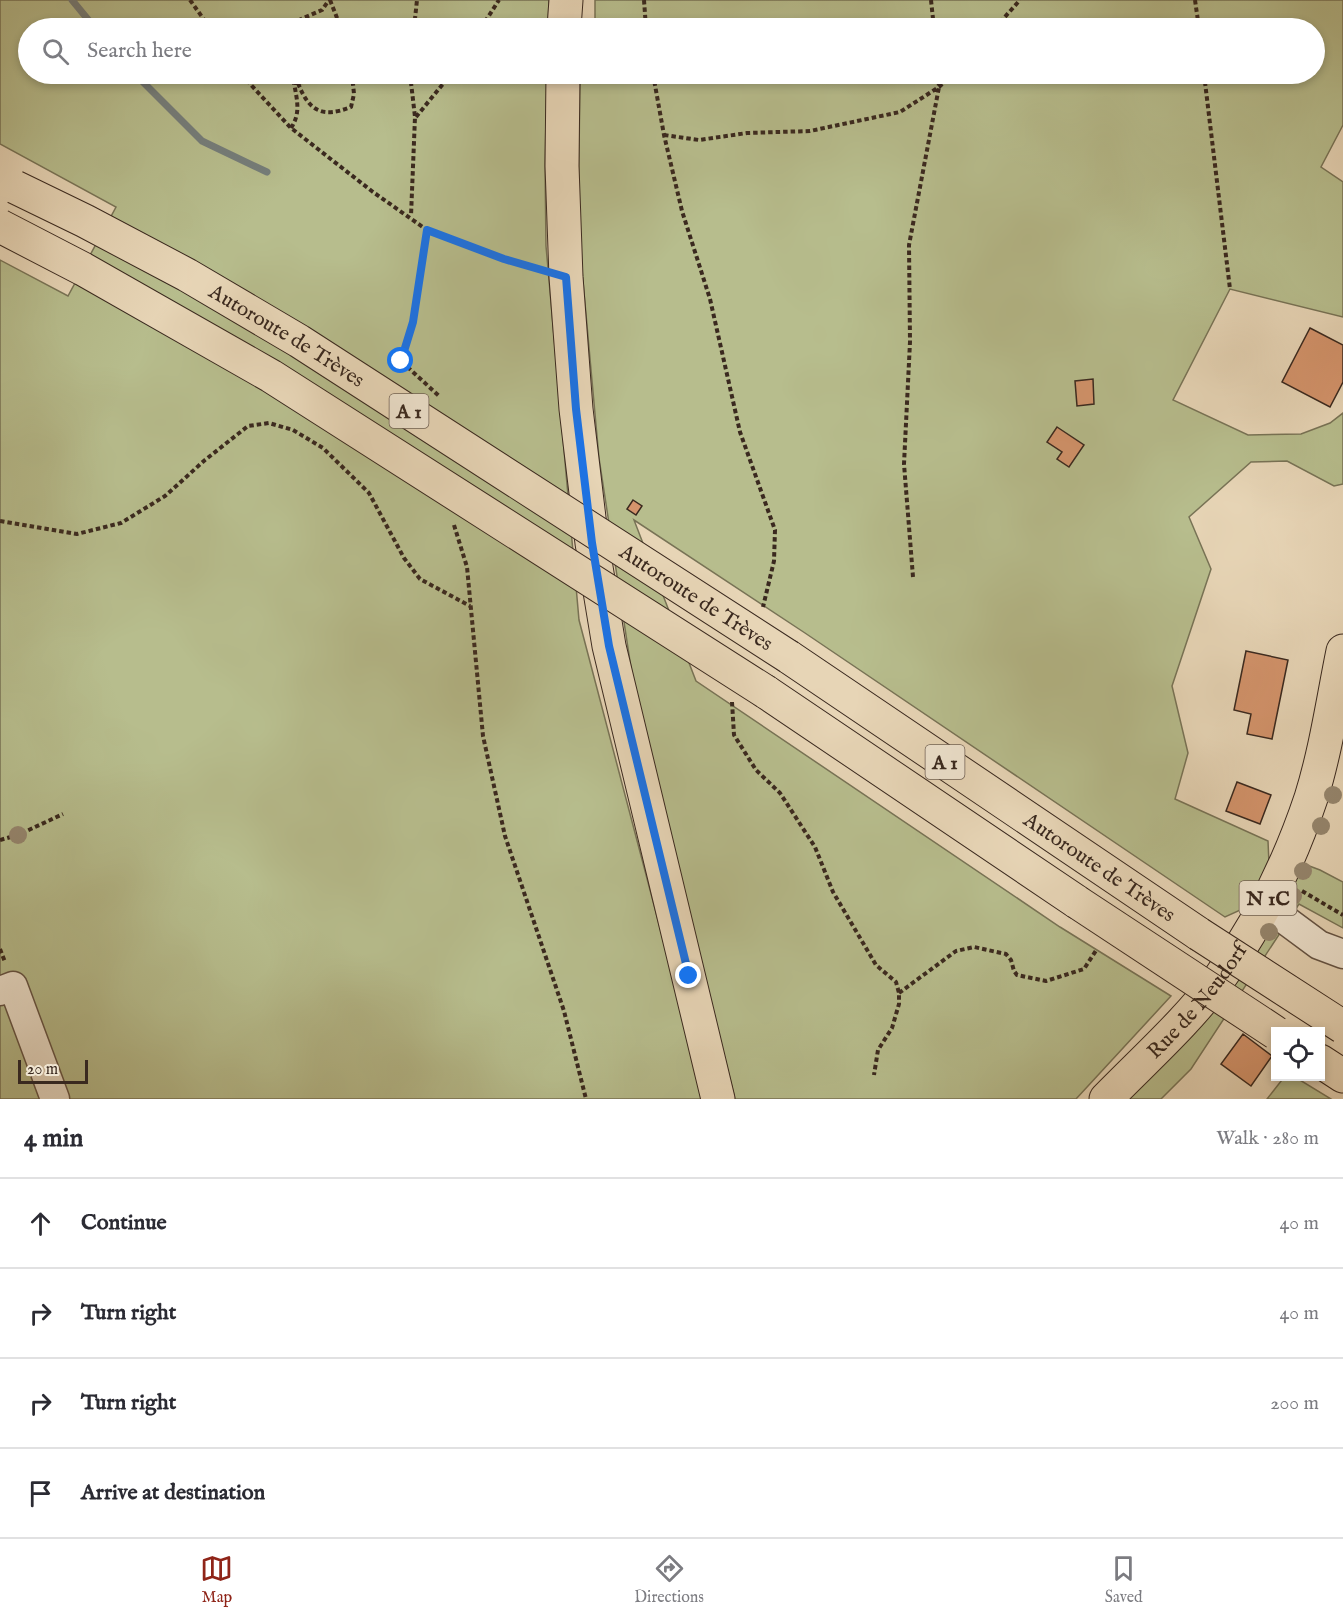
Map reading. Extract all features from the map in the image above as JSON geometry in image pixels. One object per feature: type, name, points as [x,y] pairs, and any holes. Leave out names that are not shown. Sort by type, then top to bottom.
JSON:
[{"type":"main road","points":[[565,18],[566,0]]},
{"type":"main road","points":[[563,84],[562,166],[566,277],[576,409],[592,543],[609,646],[716,1092]]},
{"type":"main road","name":"Autoroute de Trèves","points":[[8,184],[85,221],[187,275],[298,341],[789,657],[1100,868],[1343,1027]]},
{"type":"main road","name":"Autoroute de Trèves","points":[[0,226],[83,269],[271,376],[766,692],[1271,1030]]},
{"type":"main road","name":"Rue de Neudorf","points":[[1107,1099],[1193,1010],[1244,942],[1272,892],[1311,797],[1343,651]]},
{"type":"main road","points":[[1325,1064],[1343,1076]]},
{"type":"street","points":[[1272,892],[1319,945],[1343,954]]},
{"type":"street","points":[[0,991],[13,986],[55,1099]]},
{"type":"path","points":[[190,0],[203,18]]},
{"type":"path","points":[[304,18],[322,10],[330,0],[337,18]]},
{"type":"path","points":[[415,18],[417,0]]},
{"type":"path","points":[[487,18],[499,0]]},
{"type":"path","points":[[644,0],[645,18]]},
{"type":"path","points":[[931,0],[933,18]]},
{"type":"path","points":[[1004,18],[1020,0]]},
{"type":"path","points":[[1196,0],[1198,18]]},
{"type":"path","points":[[250,84],[291,128],[373,192],[427,230],[504,259],[566,277]]},
{"type":"path","points":[[291,128],[298,118],[294,84]]},
{"type":"path","points":[[298,84],[303,96],[314,109],[324,113],[351,107],[354,94],[353,84]]},
{"type":"path","points":[[411,84],[415,117],[411,217]]},
{"type":"path","points":[[415,117],[443,84]]},
{"type":"path","points":[[655,84],[682,211],[710,299],[741,432],[775,530],[774,561],[763,605]]},
{"type":"path","points":[[913,577],[904,464],[910,342],[909,245],[939,84]]},
{"type":"path","points":[[664,135],[699,140],[747,133],[810,131],[900,112],[942,84]]},
{"type":"path","points":[[1205,84],[1230,289]]},
{"type":"path","points":[[401,361],[413,322],[427,230]]},
{"type":"path","points":[[0,521],[77,534],[121,523],[165,496],[248,426],[270,423],[293,430],[323,448],[369,493],[404,558],[420,579],[470,606]]},
{"type":"path","points":[[452,522],[467,567],[483,736],[505,836],[564,1011],[586,1099]]},
{"type":"path","points":[[756,770],[780,794],[815,848],[833,892],[876,965],[896,982],[899,1004],[892,1028],[878,1050],[874,1075]]},
{"type":"path","points":[[0,840],[18,835],[63,814]]},
{"type":"path","points":[[1272,892],[1311,895],[1343,915]]},
{"type":"path","points":[[899,993],[956,951],[974,947],[1006,954],[1017,975],[1046,981],[1084,969],[1101,942]]},
{"type":"green space","points":[[0,0],[549,0],[548,18],[18,18],[18,84],[547,84],[546,246],[579,620],[705,1099],[0,1099],[0,260],[68,296],[116,207],[0,144]]},
{"type":"green space","points":[[595,0],[1343,0],[1343,125],[1321,167],[1343,182],[1343,317],[1230,289],[1173,400],[1248,435],[1301,434],[1330,423],[1343,413],[1343,484],[1334,486],[1287,461],[1251,462],[1189,517],[1211,569],[1172,686],[1188,753],[1175,799],[1268,841],[1269,864],[1247,907],[1225,917],[634,520],[696,681],[1060,927],[1171,996],[1076,1099],[735,1099],[637,707],[599,458],[578,226],[580,84],[1325,84],[1325,18],[595,18]]},
{"type":"green space","points":[[1288,858],[1343,882],[1343,928],[1299,904],[1191,1069],[1161,1099],[1107,1099],[1193,1010]]},
{"type":"green space","points":[[1281,1081],[1302,1081],[1331,1099],[1267,1099]]},
{"type":"building","points":[[1310,328],[1343,345],[1343,382],[1330,407],[1282,382]]},
{"type":"building","points":[[1093,379],[1094,404],[1077,406],[1075,381]]},
{"type":"building","points":[[1057,427],[1084,445],[1069,467],[1057,459],[1062,452],[1047,442]]},
{"type":"building","points":[[633,500],[642,506],[636,515],[627,509]]},
{"type":"building","points":[[1246,651],[1288,660],[1272,739],[1247,734],[1251,714],[1234,710]]},
{"type":"building","points":[[1237,782],[1271,795],[1260,824],[1226,811]]},
{"type":"building","points":[[1243,1034],[1271,1055],[1251,1086],[1221,1064]]},
{"type":"waterway","points":[[72,0],[87,18]]},
{"type":"waterway","points":[[145,84],[202,141],[267,172]]},
{"type":"route","points":[[401,361],[413,322],[427,230],[504,259],[566,277],[576,409],[592,543],[609,646],[689,976]]}]
